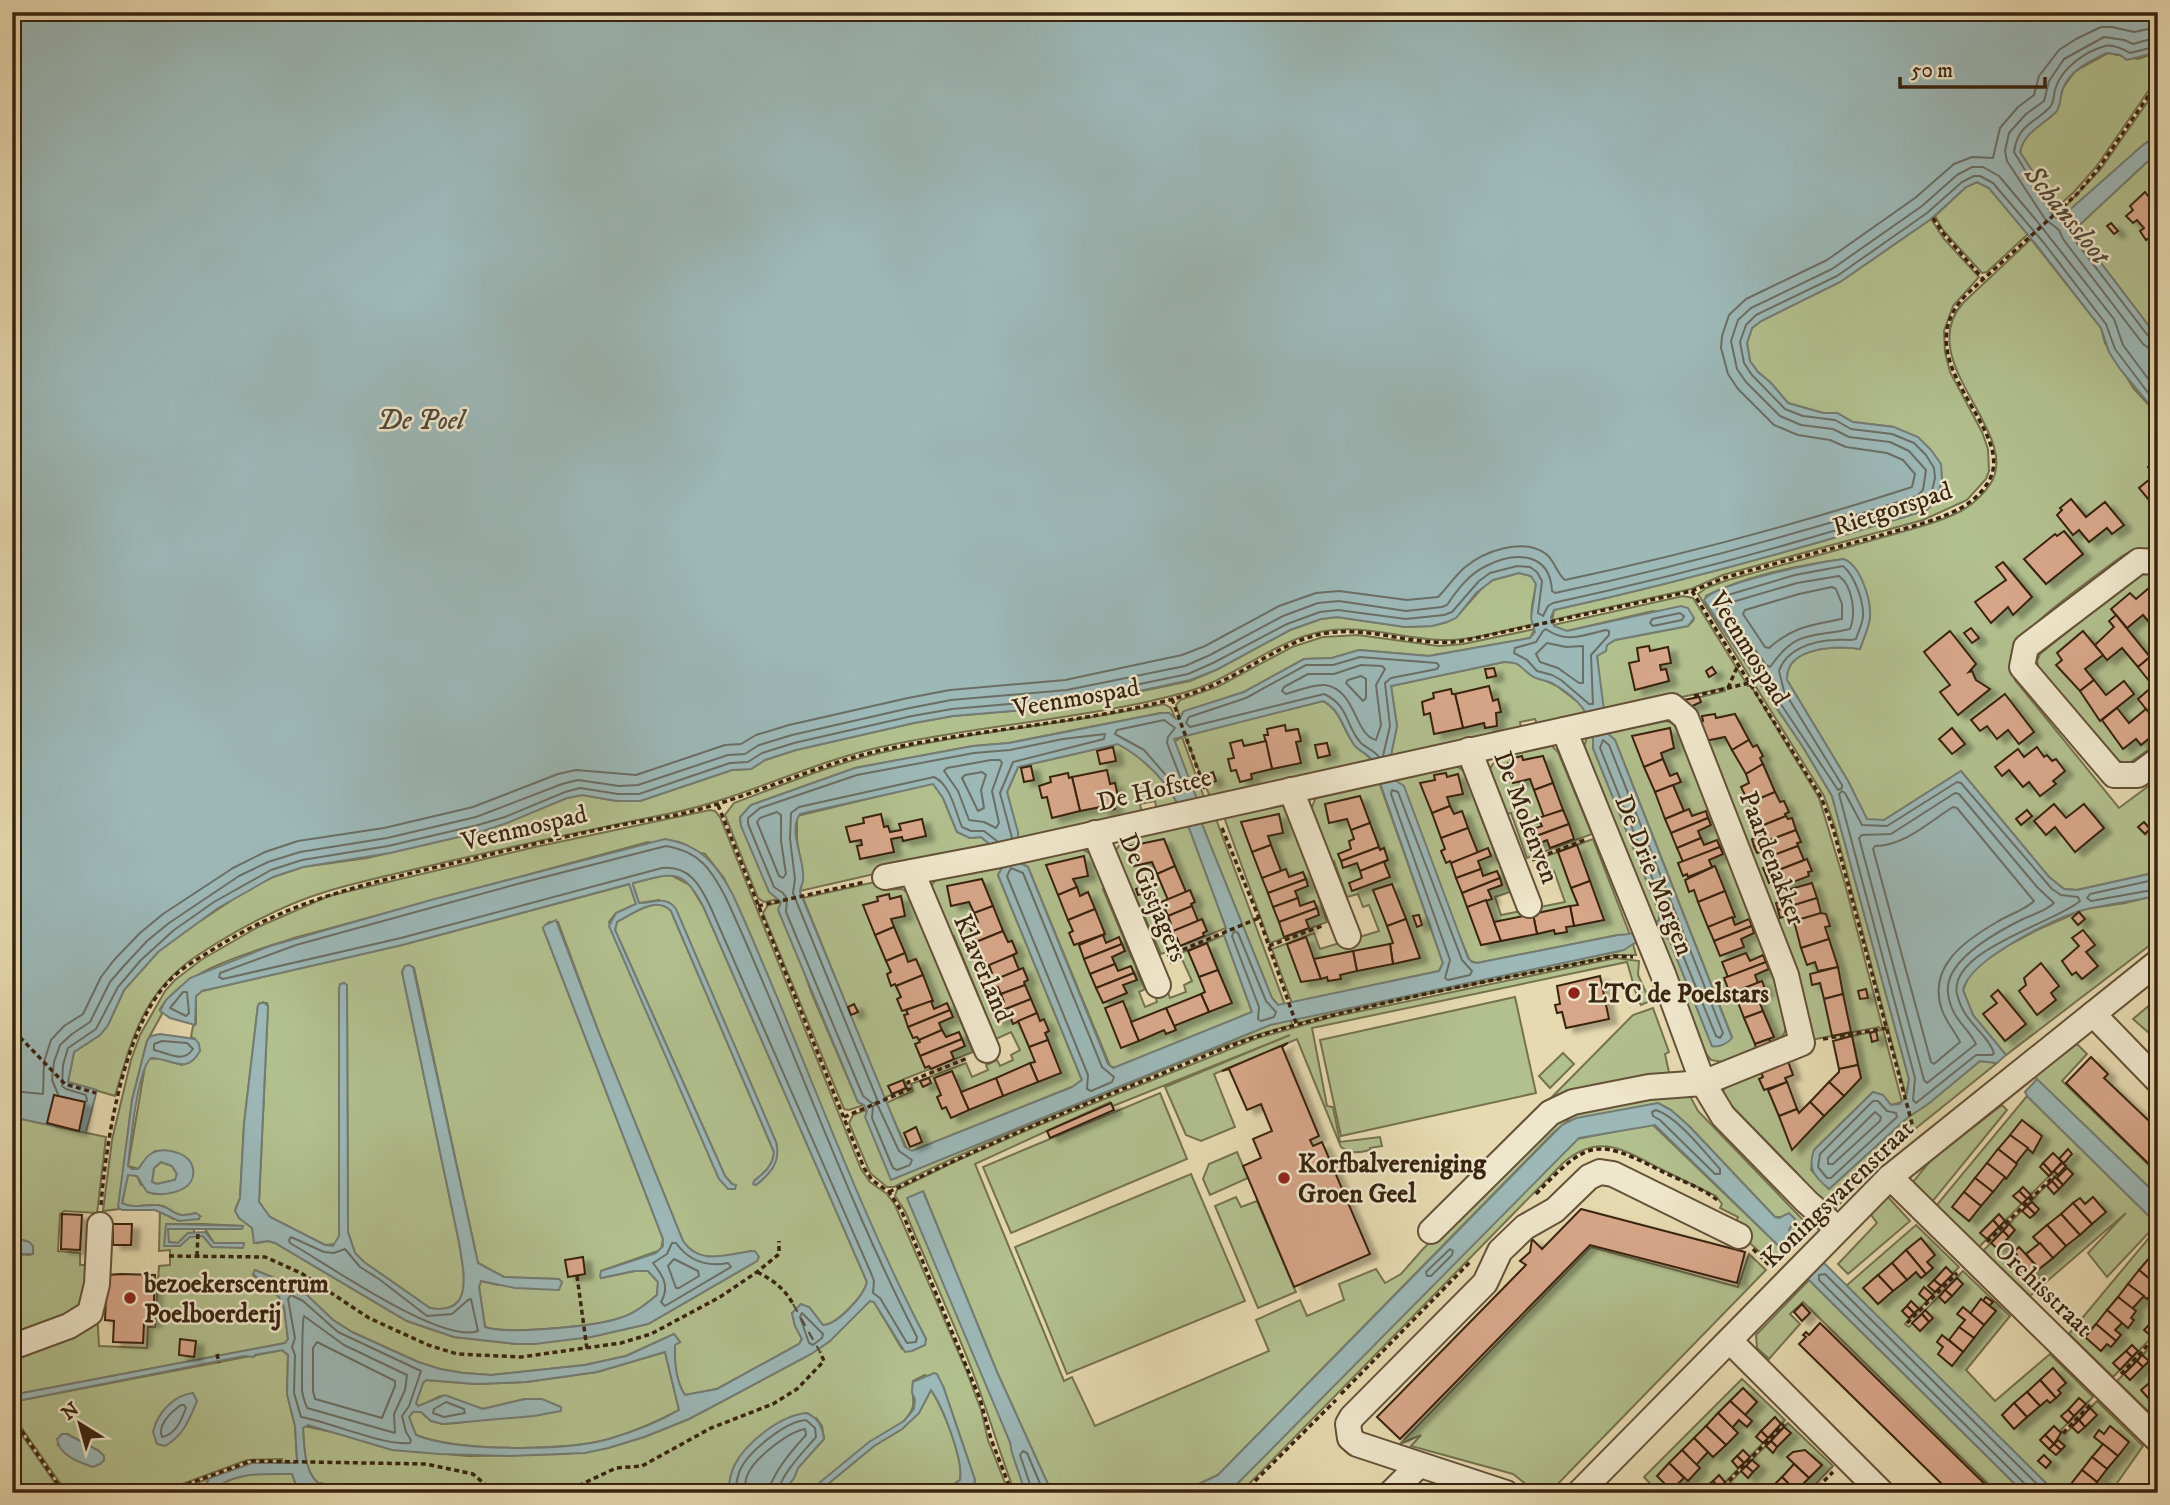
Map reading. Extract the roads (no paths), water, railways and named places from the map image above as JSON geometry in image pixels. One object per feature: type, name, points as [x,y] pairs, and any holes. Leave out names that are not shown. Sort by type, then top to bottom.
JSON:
[{"type":"street","points":[[2158,562],[2139,561],[2026,647],[2022,667],[2114,775],[2138,775],[2158,760]]},
{"type":"street","name":"Paardenakker","points":[[1576,728],[1672,706],[1686,718],[1786,975],[1802,1043],[1703,1083]]},
{"type":"street","name":"De Hofstee","points":[[885,877],[995,856],[1212,806],[1576,728]]},
{"type":"street","name":"De Drie Morgen","points":[[1576,728],[1605,832],[1664,974],[1703,1083],[1723,1116],[1807,1202],[1838,1229]]},
{"type":"street","name":"De Molenven","points":[[1469,750],[1529,905]]},
{"type":"street","points":[[1291,790],[1345,928]]},
{"type":"street","name":"De Gistjagers","points":[[1095,833],[1154,974]]},
{"type":"street","name":"Klaverland","points":[[912,872],[987,1050]]},
{"type":"street","name":"Koningsvarenstraat","points":[[1579,1493],[1890,1177],[2158,962]]},
{"type":"street","points":[[2093,1014],[2158,1081]]},
{"type":"street","points":[[1431,1231],[1550,1113],[1573,1102],[1649,1087],[1703,1083]]},
{"type":"street","name":"Koningsvarenstraat","points":[[1506,1493],[1357,1444],[1350,1438],[1349,1424],[1352,1417],[1485,1283],[1500,1251],[1525,1227],[1555,1210],[1589,1177],[1600,1172],[1613,1174],[1739,1236]]},
{"type":"street","name":"Orchisstraat","points":[[1890,1177],[2158,1440]]},
{"type":"street","points":[[12,1347],[69,1326],[90,1313],[97,1284],[100,1225]]},
{"type":"street","points":[[1730,1341],[1882,1493]]},
{"type":"street","points":[[1391,1493],[1419,1465]]},
{"type":"water","name":"De Poel","points":[[12,12],[2158,12],[2158,52],[2127,60],[2120,55],[2107,53],[2080,68],[2065,84],[2056,112],[2030,134],[2020,152],[2058,210],[2065,214],[2144,144],[2150,141],[2158,142],[2158,166],[2154,162],[2147,162],[2075,229],[2158,338],[2158,415],[2120,369],[2109,352],[2101,328],[1989,188],[1977,182],[1966,187],[1931,219],[1840,282],[1761,321],[1752,328],[1747,343],[1750,361],[1788,403],[1823,413],[1837,413],[1853,422],[1894,427],[1918,437],[1941,464],[1942,479],[1937,499],[1927,510],[1742,564],[1554,610],[1551,617],[1554,626],[1567,631],[1681,606],[1688,608],[1694,618],[1688,626],[1615,640],[1607,645],[1606,651],[1597,656],[1607,733],[1615,740],[1732,1038],[1723,1045],[1712,1046],[1669,939],[1661,935],[1633,944],[1624,950],[1270,1025],[891,1180],[865,1117],[867,1111],[864,1105],[858,1102],[778,910],[781,902],[769,892],[741,826],[740,817],[751,805],[855,768],[973,746],[1009,743],[1161,713],[1169,713],[1176,719],[1180,718],[1184,711],[1244,692],[1304,659],[1332,658],[1359,650],[1429,656],[1530,638],[1535,632],[1531,618],[1536,584],[1531,576],[1519,573],[1493,580],[1476,593],[1456,618],[1432,626],[1405,627],[1337,617],[1321,619],[1290,630],[1216,670],[1190,680],[1070,706],[953,716],[914,723],[796,750],[765,760],[751,769],[732,770],[640,801],[617,801],[582,795],[567,798],[480,832],[390,853],[303,867],[273,877],[218,908],[158,952],[124,990],[108,1025],[100,1035],[74,1052],[68,1082],[97,1090],[86,1132],[12,1117]],"holes":[[[1504,662],[1517,664],[1534,677],[1552,683],[1570,695],[1588,717],[1593,748],[1660,914],[1659,920],[1635,933],[1477,963],[1468,958],[1404,786],[1393,779],[1390,760],[1397,726],[1391,686]],[[1323,701],[1329,705],[1338,715],[1355,746],[1372,760],[1443,963],[1439,971],[1278,1005],[1272,998],[1201,822],[1188,825],[1226,928],[1224,935],[1252,1012],[1113,1068],[1108,1064],[1028,867],[1018,862],[1018,832],[1007,792],[1018,767],[1118,744],[1153,770],[1179,806],[1198,802],[1174,739]],[[933,784],[943,798],[957,832],[970,838],[981,837],[993,847],[1004,864],[998,875],[1082,1080],[1072,1087],[912,1151],[905,1147],[800,892],[803,873],[795,829],[800,814]]]},
{"type":"water","points":[[1844,559],[1860,576],[1869,602],[1869,621],[1860,649],[1826,648],[1803,655],[1794,661],[1787,680],[1848,781],[1867,819],[1884,820],[1961,771],[2049,877],[2064,889],[2077,890],[2158,872],[2158,895],[2070,915],[2014,942],[1980,966],[1963,990],[1973,1015],[2006,1055],[1997,1063],[1980,1061],[1907,1118],[1829,1189],[1812,1168],[1814,1150],[1873,1092],[1883,1095],[1891,1105],[1900,1104],[1907,1094],[1909,1079],[1832,796],[1803,747],[1704,600],[1712,593],[1747,580]]},
{"type":"water","points":[[665,839],[698,851],[714,865],[733,895],[874,1230],[926,1339],[925,1345],[905,1352],[874,1302],[870,1301],[830,1341],[811,1354],[689,1419],[644,1437],[585,1453],[509,1456],[392,1450],[308,1425],[303,1428],[307,1465],[318,1483],[343,1487],[457,1487],[470,1493],[299,1493],[292,1474],[272,1474],[238,1477],[219,1486],[213,1493],[200,1493],[210,1478],[252,1463],[295,1463],[297,1460],[295,1426],[287,1394],[288,1355],[282,1350],[12,1402],[12,1395],[285,1343],[288,1339],[284,1307],[279,1297],[253,1274],[255,1270],[307,1295],[333,1320],[352,1332],[418,1362],[463,1373],[491,1375],[585,1365],[626,1356],[674,1334],[680,1342],[675,1345],[675,1364],[685,1395],[717,1389],[799,1344],[802,1339],[792,1313],[801,1304],[809,1307],[823,1325],[842,1315],[855,1302],[867,1282],[704,908],[690,885],[676,876],[659,877],[633,885],[639,903],[663,901],[672,904],[676,909],[776,1142],[774,1166],[756,1185],[753,1184],[754,1181],[770,1165],[774,1152],[671,911],[659,905],[652,905],[617,922],[615,930],[725,1176],[736,1185],[735,1189],[728,1189],[719,1179],[609,926],[616,913],[636,904],[629,884],[402,945],[202,991],[196,996],[195,1025],[170,1018],[160,1011],[166,1000],[190,978],[270,946],[431,900]],"holes":[[[665,1352],[679,1410],[645,1427],[609,1439],[566,1446],[512,1448],[435,1441],[416,1435],[409,1417],[413,1412],[421,1412],[431,1421],[443,1424],[561,1411],[561,1407],[542,1399],[525,1399],[483,1409],[445,1395],[418,1406],[416,1403],[426,1380],[476,1384],[526,1382],[597,1372]]]},
{"type":"water","points":[[556,920],[683,1241],[698,1254],[707,1256],[755,1251],[759,1257],[757,1261],[648,1324],[591,1337],[516,1344],[454,1337],[407,1321],[275,1243],[254,1243],[252,1228],[239,1218],[235,1211],[240,1198],[244,1124],[258,1005],[263,1002],[268,1006],[259,1202],[270,1217],[325,1245],[333,1246],[339,1236],[339,989],[340,984],[344,983],[347,985],[348,1232],[355,1253],[430,1308],[445,1309],[460,1298],[464,1277],[459,1242],[402,972],[405,966],[409,965],[413,967],[478,1263],[504,1277],[559,1279],[562,1282],[559,1290],[515,1288],[481,1281],[479,1287],[485,1327],[531,1330],[608,1321],[630,1314],[657,1295],[658,1282],[648,1271],[600,1276],[601,1271],[656,1253],[663,1246],[663,1239],[543,928]]},
{"type":"water","points":[[160,1034],[195,1039],[200,1051],[189,1063],[178,1064],[151,1058],[146,1065],[135,1108],[128,1166],[138,1169],[146,1158],[157,1151],[176,1152],[191,1163],[193,1177],[190,1183],[177,1191],[153,1194],[147,1192],[137,1176],[128,1175],[122,1203],[163,1206],[177,1214],[196,1213],[200,1216],[199,1219],[179,1221],[155,1210],[122,1210],[118,1207],[132,1100],[147,1041],[151,1036]],"holes":[[[161,1162],[172,1166],[177,1174],[175,1180],[157,1184],[152,1182],[154,1168]]]},
{"type":"water","points":[[2037,1079],[2158,1196],[2158,1225],[2027,1096],[2025,1092]]},
{"type":"water","points":[[1658,1103],[1671,1110],[1689,1126],[1775,1217],[1789,1213],[1795,1219],[1789,1230],[1795,1242],[1785,1252],[1655,1125],[1579,1138],[1235,1486],[1224,1493],[1180,1493],[1218,1475],[1562,1125],[1576,1118]]},
{"type":"water","points":[[923,1191],[997,1372],[1052,1493],[1027,1493],[1024,1488],[1010,1442],[907,1198]]},
{"type":"water","points":[[166,1224],[243,1226],[242,1229],[168,1229],[169,1242],[178,1243],[188,1233],[205,1232],[214,1243],[244,1243],[243,1248],[212,1247],[203,1236],[190,1237],[180,1246],[164,1246]]},
{"type":"water","points":[[12,1237],[29,1242],[33,1246],[33,1254],[12,1254]]},
{"type":"water","points":[[1822,1261],[2056,1493],[2024,1493],[1806,1277]]},
{"type":"water","points":[[934,1373],[943,1386],[975,1480],[974,1485],[969,1488],[970,1493],[941,1493],[960,1480],[959,1460],[952,1434],[931,1390],[919,1413],[902,1429],[874,1446],[817,1493],[807,1493],[869,1442],[904,1421],[914,1409],[913,1382]]},
{"type":"water","points":[[193,1393],[197,1401],[181,1432],[165,1446],[157,1444],[153,1432],[162,1412],[179,1397]]},
{"type":"water","points":[[807,1413],[819,1423],[824,1439],[798,1468],[782,1493],[728,1493],[733,1469],[747,1448],[776,1424]]},
{"type":"water","points":[[62,1434],[99,1451],[104,1460],[93,1467],[70,1457],[59,1445],[57,1439]]},
{"type":"water","points":[[12,1460],[25,1493],[15,1493],[12,1486]]},
{"type":"place","name":"LTC de Poelstars","points":[[1574,993]]},
{"type":"place","name":"Korfbalvereniging Groen Geel","points":[[1284,1178]]},
{"type":"place","name":"bezoekerscentrum Poelboerderij","points":[[130,1298]]},
{"type":"water label","name":"Schanssloot","points":[[2068,214]]}]
